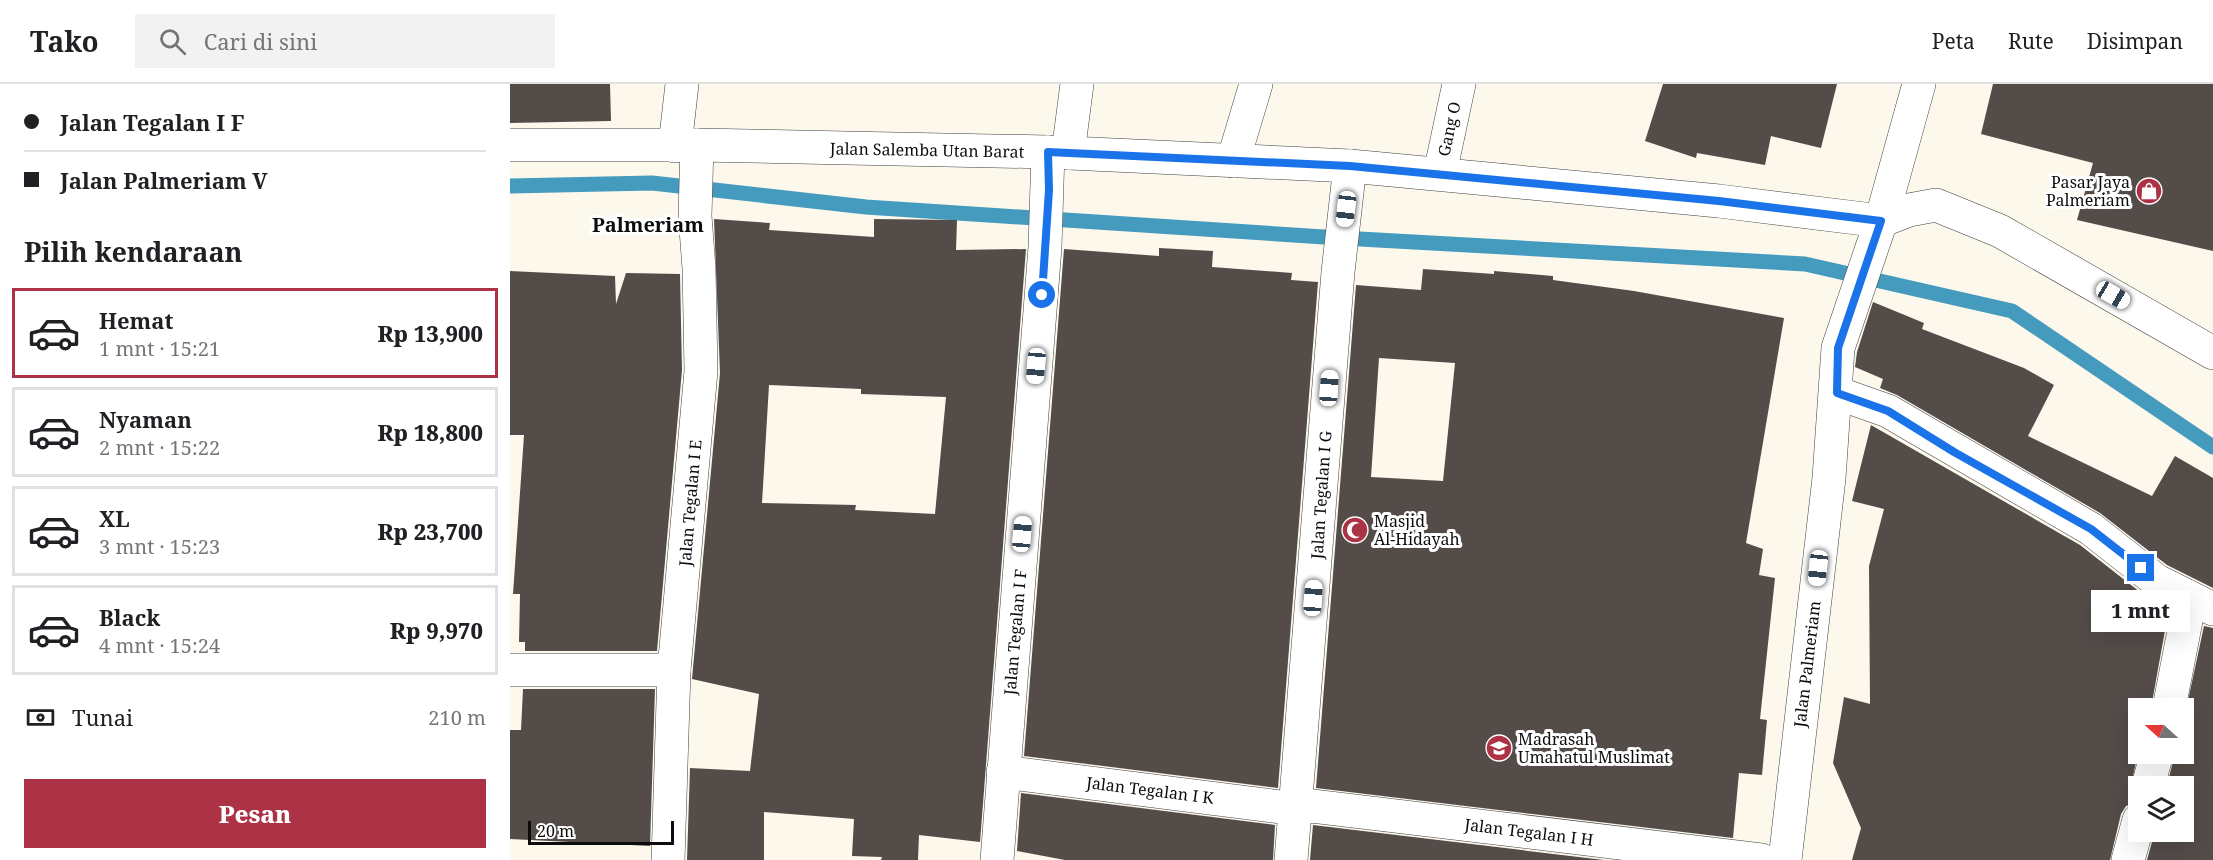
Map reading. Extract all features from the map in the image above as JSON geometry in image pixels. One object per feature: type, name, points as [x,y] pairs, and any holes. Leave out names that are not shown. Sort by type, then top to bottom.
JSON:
[{"type":"street","name":"Jalan Tegalan I E","points":[[668,860],[675,670],[701,371],[699,268],[682,84]]},
{"type":"street","name":"Jalan Tegalan I F","points":[[997,860],[1049,190],[1077,84]]},
{"type":"street","points":[[1233,161],[1256,84]]},
{"type":"street","name":"Gang O","points":[[1440,174],[1459,84]]},
{"type":"street","name":"Jalan Palmeriam","points":[[1785,860],[1837,393],[1838,348],[1877,232],[1919,84]]},
{"type":"street","name":"Jalan Salemba Utan Barat","points":[[510,145],[689,152],[1058,153],[1350,166],[1719,201],[1877,232]]},
{"type":"street","name":"Jalan Tegalan I G","points":[[1291,860],[1338,272],[1350,166]]},
{"type":"street","points":[[1877,232],[1910,210],[1936,205],[2000,231],[2213,353]]},
{"type":"street","points":[[1837,393],[1888,411],[1954,452],[2026,490],[2091,529],[2157,581],[2201,604],[2172,698]]},
{"type":"street","points":[[510,670],[675,670]]},
{"type":"street","name":"Jalan Tegalan I K","points":[[1003,772],[1296,808]]},
{"type":"street","name":"Jalan Tegalan I H","points":[[1296,808],[1312,806],[1761,860]]},
{"type":"street","points":[[2128,860],[2133,842]]},
{"type":"building","points":[[510,84],[610,84],[611,121],[510,123]]},
{"type":"building","points":[[1663,84],[1837,84],[1821,148],[1771,136],[1765,165],[1697,153],[1696,158],[1645,141]]},
{"type":"building","name":"Pasar Jaya Palmeriam","points":[[1993,84],[2213,84],[2213,251],[2077,220],[2093,163],[1981,134]]},
{"type":"building","points":[[714,219],[770,223],[769,230],[874,237],[874,219],[957,220],[956,250],[1026,249],[980,842],[919,835],[918,860],[881,860],[882,857],[852,856],[854,819],[764,812],[764,860],[687,860],[690,768],[750,771],[759,694],[692,679],[720,373]],"holes":[[[769,385],[861,389],[861,394],[946,397],[935,514],[855,510],[856,505],[762,503]]]},
{"type":"building","points":[[1159,248],[1213,251],[1212,267],[1292,273],[1291,280],[1318,282],[1278,788],[1024,756],[1064,249],[1159,256]]},
{"type":"building","points":[[1423,269],[1494,274],[1494,271],[1553,276],[1553,280],[1634,291],[1784,318],[1746,543],[1763,549],[1759,575],[1775,578],[1760,719],[1767,720],[1762,775],[1739,773],[1733,838],[1316,788],[1356,285],[1421,290]],"holes":[[[1379,358],[1455,363],[1443,481],[1371,477]]]},
{"type":"building","points":[[510,271],[615,276],[616,304],[626,273],[680,274],[682,370],[657,651],[525,651],[525,642],[519,642],[520,594],[513,594],[524,435],[510,435]]},
{"type":"building","points":[[1873,302],[1924,323],[1922,329],[2024,368],[2054,385],[2028,436],[2152,496],[2175,456],[2213,478],[2213,588],[2167,565],[2100,513],[1897,395],[1880,388],[1883,379],[1855,367],[1857,352]]},
{"type":"building","points":[[1871,425],[2080,545],[2145,596],[2169,608],[2153,698],[2128,698],[2128,764],[2136,764],[2133,776],[2128,776],[2128,805],[2121,814],[2110,860],[1852,860],[1861,828],[1833,763],[1844,697],[1870,704],[1869,566],[1884,509],[1852,501]]},
{"type":"building","points":[[2204,626],[2213,628],[2213,860],[2147,860],[2152,842],[2194,842],[2194,776],[2169,776],[2172,764],[2194,764],[2194,698],[2189,698]]},
{"type":"building","points":[[523,689],[655,689],[650,846],[510,839],[510,730],[521,730]]},
{"type":"building","points":[[1021,793],[1275,825],[1273,860],[1065,860],[1017,851]]},
{"type":"building","points":[[1313,825],[1604,860],[1310,860]]},
{"type":"waterway","points":[[510,186],[652,183],[866,207],[1324,237],[1805,264],[2012,311],[2213,447]]},
{"type":"place","name":"Pasar Jaya Palmeriam","points":[[2149,191]]},
{"type":"place","name":"Masjid Al-Hidayah","points":[[1355,530]]},
{"type":"place","name":"Madrasah Umahatul Muslimat","points":[[1499,748]]},
{"type":"district","name":"Palmeriam","points":[[648,225]]},
{"type":"route","points":[[1042,295],[1049,190],[1048,152],[1350,166],[1719,201],[1881,221],[1838,348],[1837,393],[1888,411],[1954,452],[2017,485],[2091,529],[2141,568]]}]
